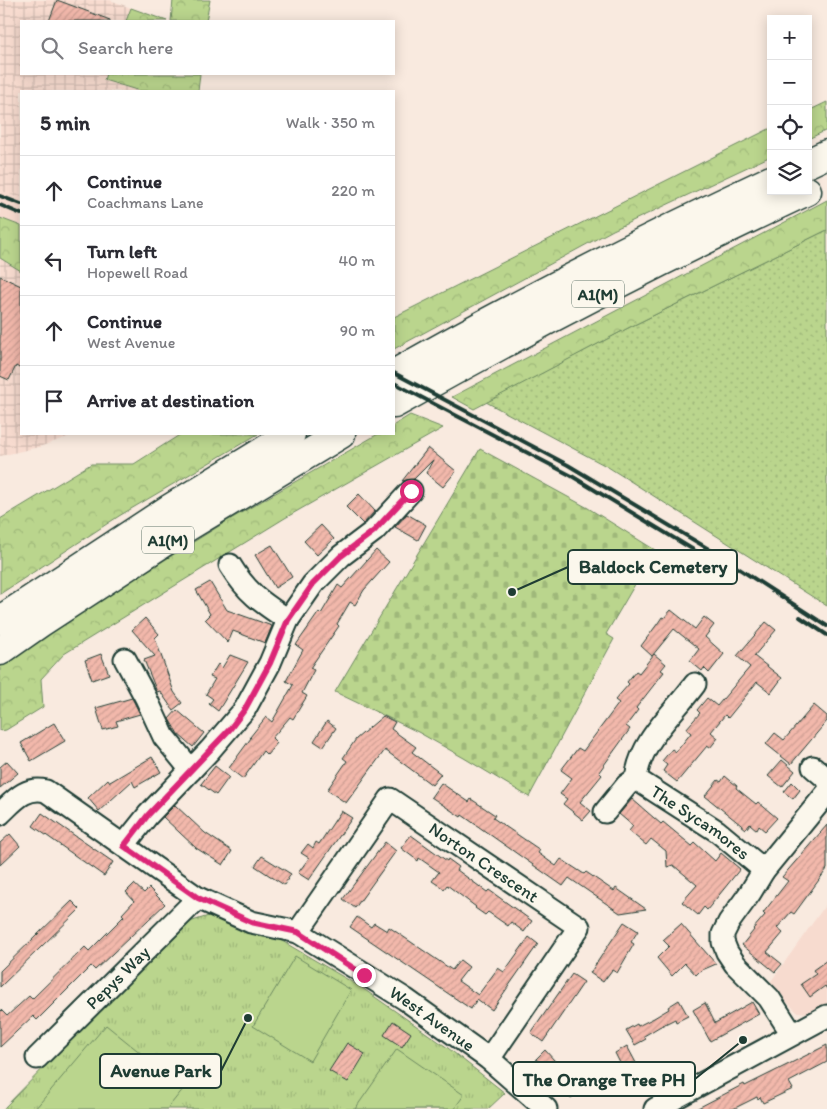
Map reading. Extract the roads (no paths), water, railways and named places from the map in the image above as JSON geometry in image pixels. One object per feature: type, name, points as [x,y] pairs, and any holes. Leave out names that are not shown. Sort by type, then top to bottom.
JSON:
[{"type":"highway","points":[[812,161],[827,154]]},
{"type":"highway","name":"A1(M)","points":[[395,373],[457,338],[585,272],[686,220],[767,182]]},
{"type":"highway","name":"A1(M)","points":[[812,189],[827,182]]},
{"type":"highway","name":"A1(M)","points":[[395,403],[574,306],[697,243],[799,195]]},
{"type":"highway","name":"A1(M)","points":[[0,620],[169,509],[289,435]]},
{"type":"highway","name":"A1(M)","points":[[0,652],[40,623],[184,530],[339,435]]},
{"type":"street","points":[[124,846],[148,815],[230,729],[245,709],[270,663],[288,620],[301,600],[341,556],[374,531],[411,491]]},
{"type":"street","points":[[230,565],[249,592],[288,620]]},
{"type":"street","points":[[125,659],[164,737],[191,770]]},
{"type":"street","name":"The Sycamores","points":[[636,780],[637,766],[650,741],[695,684]]},
{"type":"street","name":"The Sycamores","points":[[605,812],[627,785],[636,780]]},
{"type":"street","name":"The Sycamores","points":[[636,780],[717,831],[764,870]]},
{"type":"street","name":"West Avenue","points":[[0,814],[25,792],[35,789],[46,791],[198,898],[251,922],[298,932],[404,1000],[489,1059],[546,1109]]},
{"type":"street","name":"The Sycamores","points":[[792,1034],[769,998],[727,952],[723,942],[723,934],[764,870],[827,793]]},
{"type":"street","name":"Norton Crescent","points":[[298,932],[390,799],[580,927],[489,1059]]},
{"type":"street","name":"Pepys Way","points":[[37,1058],[198,898]]},
{"type":"street","points":[[655,1109],[827,1016]]},
{"type":"railway","points":[[0,196],[20,204]]},
{"type":"railway","points":[[0,205],[20,214]]},
{"type":"railway","points":[[395,374],[568,465],[707,548],[827,626]]},
{"type":"railway","points":[[395,384],[570,475],[720,566]]},
{"type":"railway","points":[[800,617],[827,635]]},
{"type":"place","name":"Baldock Cemetery","points":[[512,592]]},
{"type":"place","name":"Avenue Park","points":[[248,1018]]},
{"type":"place","name":"The Orange Tree PH","points":[[743,1040]]}]
